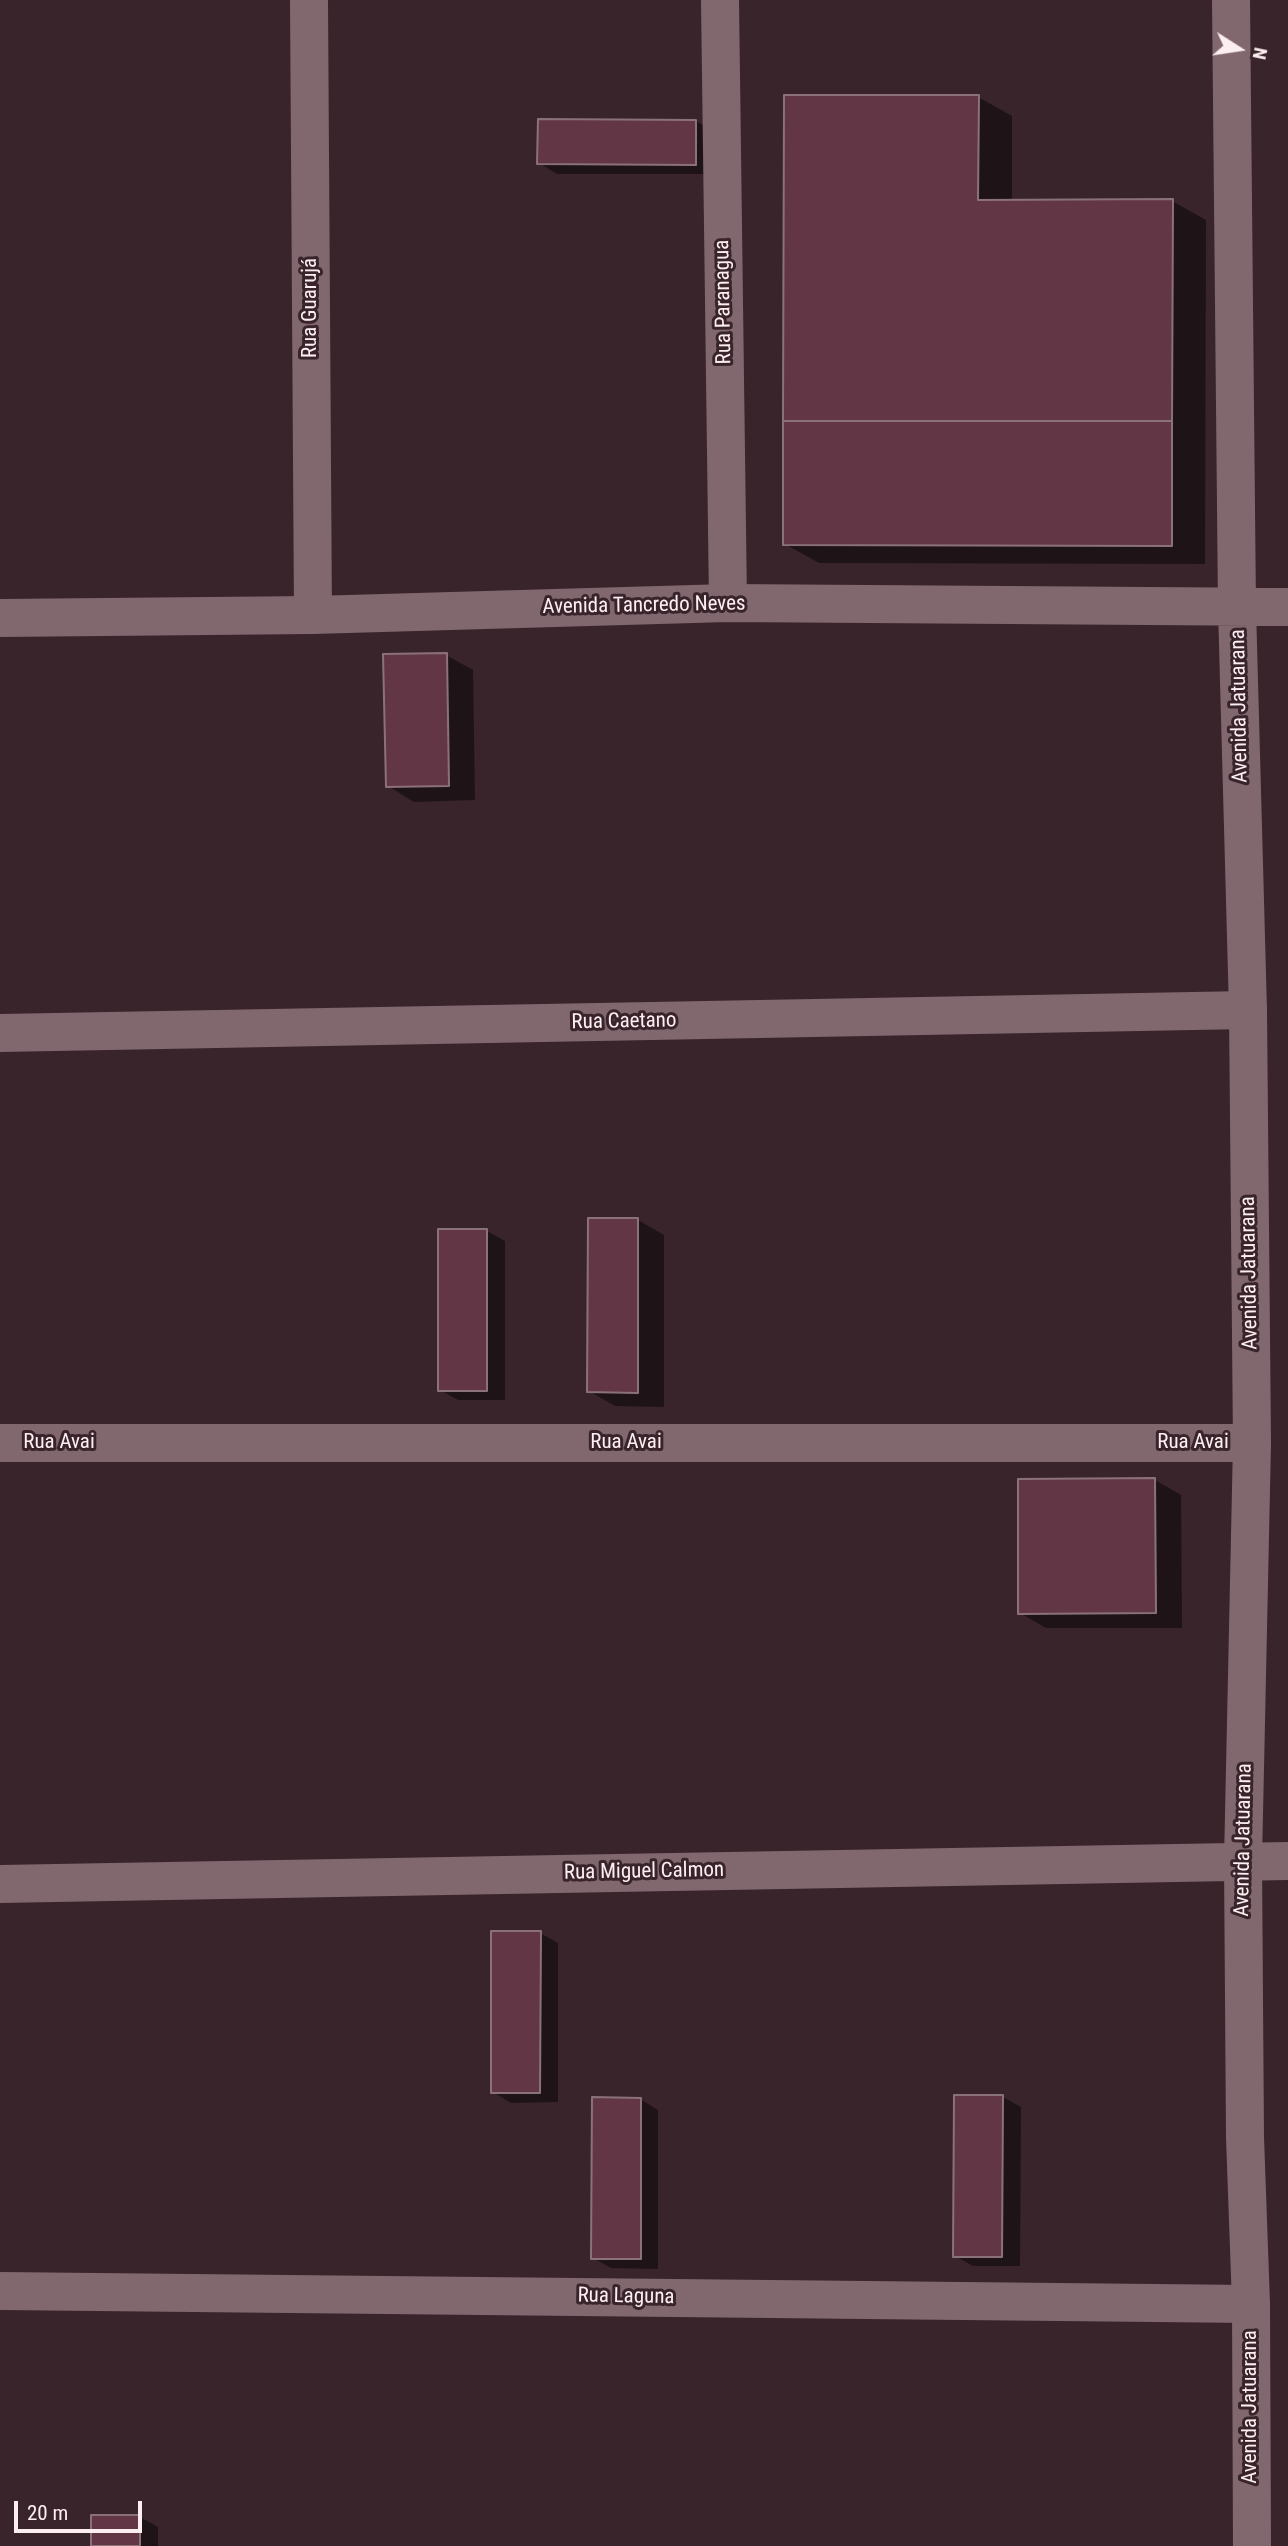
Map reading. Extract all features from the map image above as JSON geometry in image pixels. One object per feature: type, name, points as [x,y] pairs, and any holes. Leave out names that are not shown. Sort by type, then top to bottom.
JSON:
[{"type":"street","name":"Rua Guarujá","points":[[309,0],[313,615]]},
{"type":"street","name":"Rua Paranagua","points":[[720,0],[728,603]]},
{"type":"street","name":"Avenida Jatuarana","points":[[1231,0],[1237,608],[1248,1010],[1252,1443],[1243,1861],[1245,2137],[1251,2304],[1252,2546]]},
{"type":"street","name":"Avenida Tancredo Neves","points":[[0,618],[313,615],[728,603],[1288,607]]},
{"type":"street","name":"Rua Caetano","points":[[0,1033],[1248,1010]]},
{"type":"street","name":"Rua Avai","points":[[0,1443],[1252,1443]]},
{"type":"street","name":"Rua Miguel Calmon","points":[[0,1884],[1288,1861]]},
{"type":"street","name":"Rua Laguna","points":[[0,2291],[1251,2304]]},
{"type":"building","points":[[784,95],[979,95],[978,200],[1173,199],[1172,421],[783,421]]},
{"type":"building","points":[[538,119],[696,120],[696,165],[537,164]]},
{"type":"building","points":[[783,421],[1172,421],[1172,546],[783,545]]},
{"type":"building","points":[[447,653],[449,786],[386,787],[383,654]]},
{"type":"building","points":[[588,1218],[638,1218],[638,1393],[587,1392]]},
{"type":"building","points":[[438,1229],[487,1229],[487,1391],[438,1391]]},
{"type":"building","points":[[1155,1478],[1156,1613],[1018,1614],[1018,1479]]},
{"type":"building","points":[[491,1931],[541,1931],[540,2093],[491,2093]]},
{"type":"building","points":[[954,2095],[1003,2095],[1002,2257],[953,2257]]},
{"type":"building","points":[[592,2097],[641,2098],[641,2259],[591,2259]]},
{"type":"building","points":[[91,2515],[140,2515],[140,2546],[91,2546]]}]
